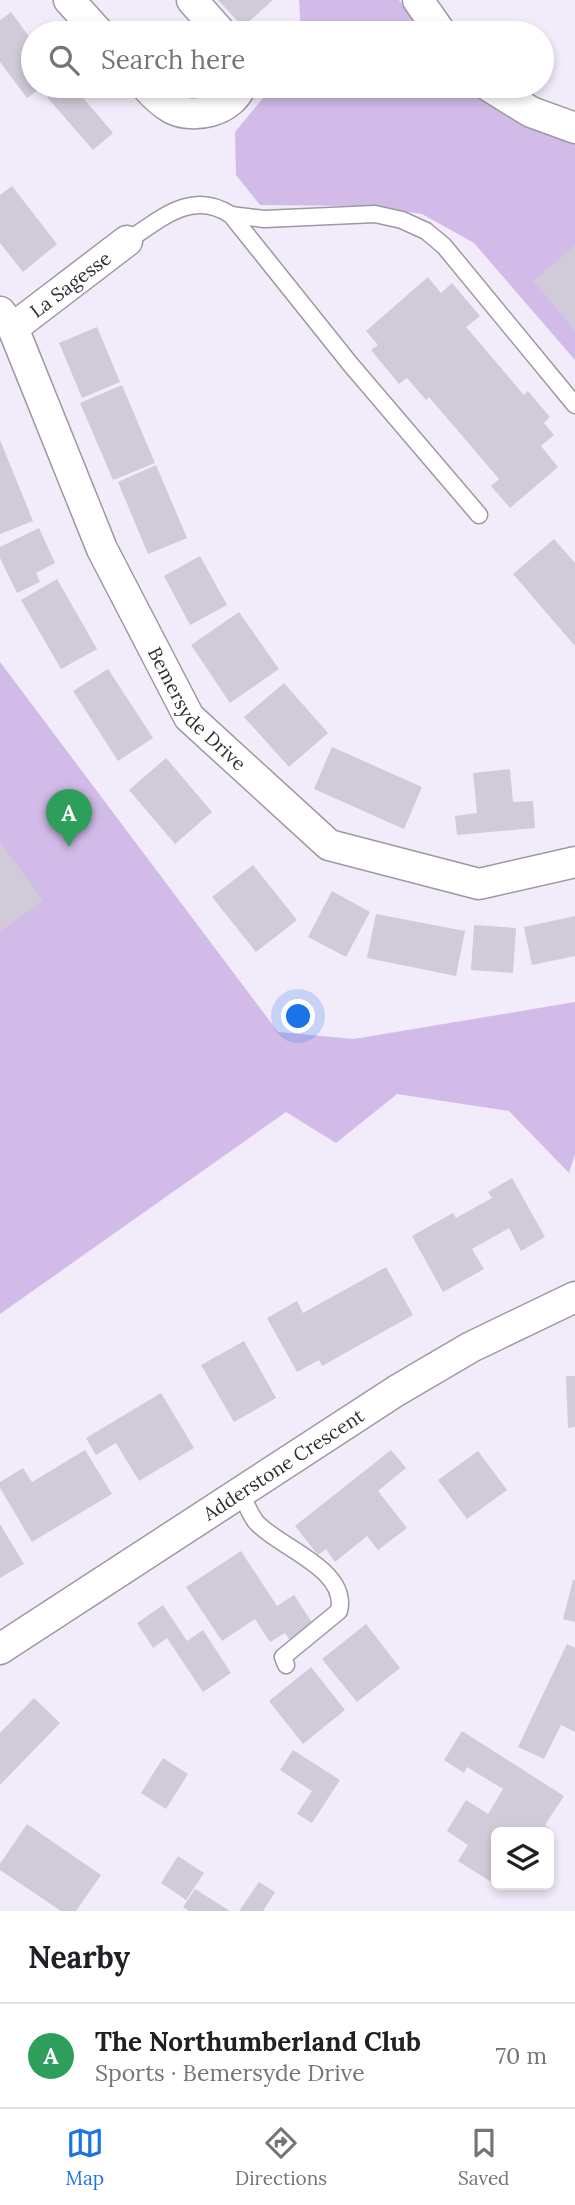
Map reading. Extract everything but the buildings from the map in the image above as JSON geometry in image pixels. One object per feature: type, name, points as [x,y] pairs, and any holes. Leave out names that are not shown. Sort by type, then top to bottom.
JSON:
[{"type":"street","points":[[69,0],[88,21]]},
{"type":"street","points":[[192,0],[210,21]]},
{"type":"street","points":[[418,0],[433,21]]},
{"type":"street","points":[[160,98],[171,108],[199,112],[228,103],[232,98]]},
{"type":"street","points":[[508,98],[531,112],[575,128]]},
{"type":"street","name":"La Sagesse","points":[[6,320],[127,241]]},
{"type":"street","name":"Bemersyde Drive","points":[[6,320],[102,549],[189,717],[329,845],[479,884],[575,862]]},
{"type":"street","name":"Adderstone Crescent","points":[[0,1649],[417,1378],[537,1313],[575,1297]]},
{"type":"lane","points":[[127,241],[176,208],[189,204],[218,206],[231,215],[351,365],[479,515]]},
{"type":"lane","points":[[231,215],[264,219],[375,214],[402,220],[426,231],[443,246],[575,405]]},
{"type":"lane","points":[[241,1492],[256,1521],[281,1543],[316,1565],[338,1593],[339,1611],[290,1649],[283,1657],[286,1665]]},
{"type":"shaded area","points":[[299,0],[399,0],[414,21],[300,21]]},
{"type":"shaded area","points":[[263,98],[481,98],[500,112],[575,143],[575,360],[474,243],[422,214],[365,206],[260,205],[236,175],[235,132]]},
{"type":"shaded area","points":[[0,662],[278,1032],[354,1039],[575,1002],[575,1154],[569,1173],[509,1111],[397,1094],[336,1143],[286,1112],[0,1314]]},
{"type":"place","name":"The Northumberland Club","points":[[69,847]]}]
